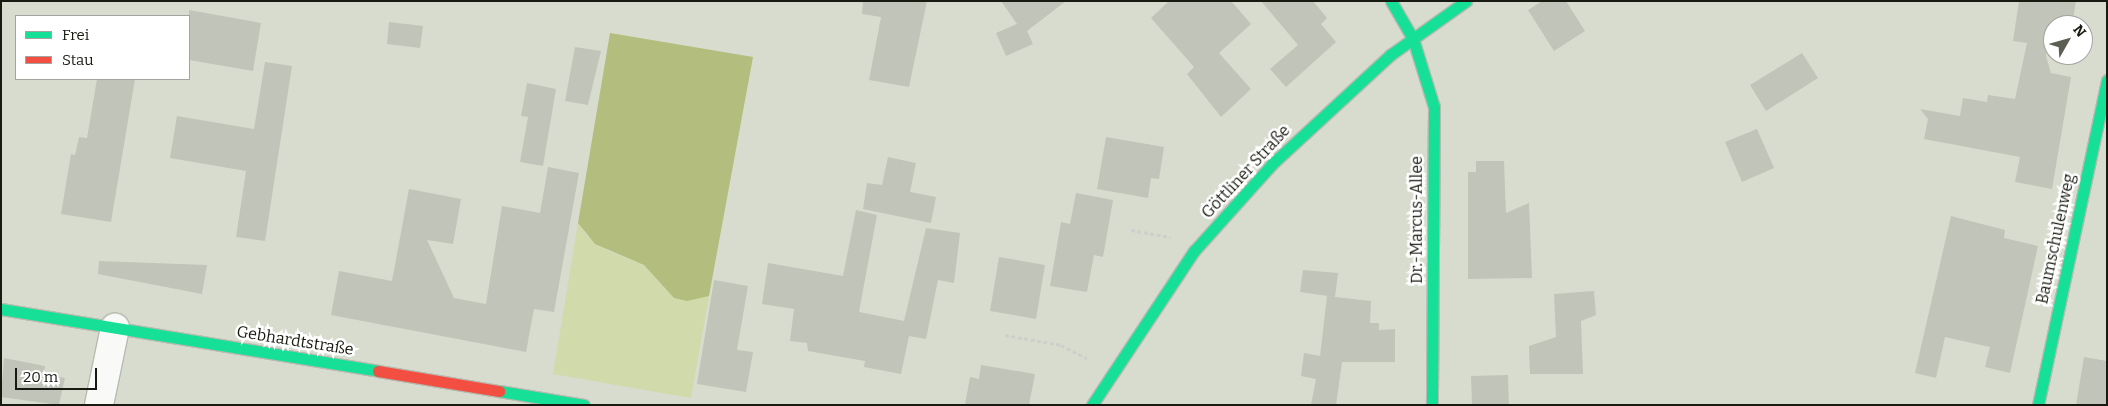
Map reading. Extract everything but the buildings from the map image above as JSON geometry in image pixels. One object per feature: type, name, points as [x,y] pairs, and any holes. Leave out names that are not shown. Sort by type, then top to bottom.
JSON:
[{"type":"street","name":"Dr.-Marcus-Allee","points":[[1390,1],[1413,39],[1434,107],[1432,405]]},
{"type":"street","name":"Göttliner Straße","points":[[1092,405],[1194,252],[1330,106],[1413,39],[1466,1]]},
{"type":"street","name":"Baumschulenweg","points":[[2038,405],[2107,80]]},
{"type":"street","name":"Gebhardtstraße","points":[[1,309],[584,405]]},
{"type":"street","points":[[99,405],[115,328]]},
{"type":"path","points":[[1130,230],[1171,237]]},
{"type":"path","points":[[1005,335],[1061,345],[1086,358]]},
{"type":"green space","points":[[610,33],[753,57],[709,296],[687,301],[674,298],[644,265],[595,244],[578,223]]},
{"type":"green space","points":[[578,223],[587,236],[609,251],[644,265],[674,298],[709,296],[691,398],[553,374]]},
{"type":"traffic: fast","points":[[1391,1],[1413,39],[1434,107],[1432,405]]},
{"type":"traffic: fast","points":[[1092,405],[1194,251],[1272,164],[1390,55],[1466,1]]},
{"type":"traffic: fast","points":[[2038,405],[2107,80]]},
{"type":"traffic: fast","points":[[1,309],[378,371]]},
{"type":"traffic: fast","points":[[499,391],[584,405]]},
{"type":"traffic: jam","points":[[378,371],[499,391]]}]
